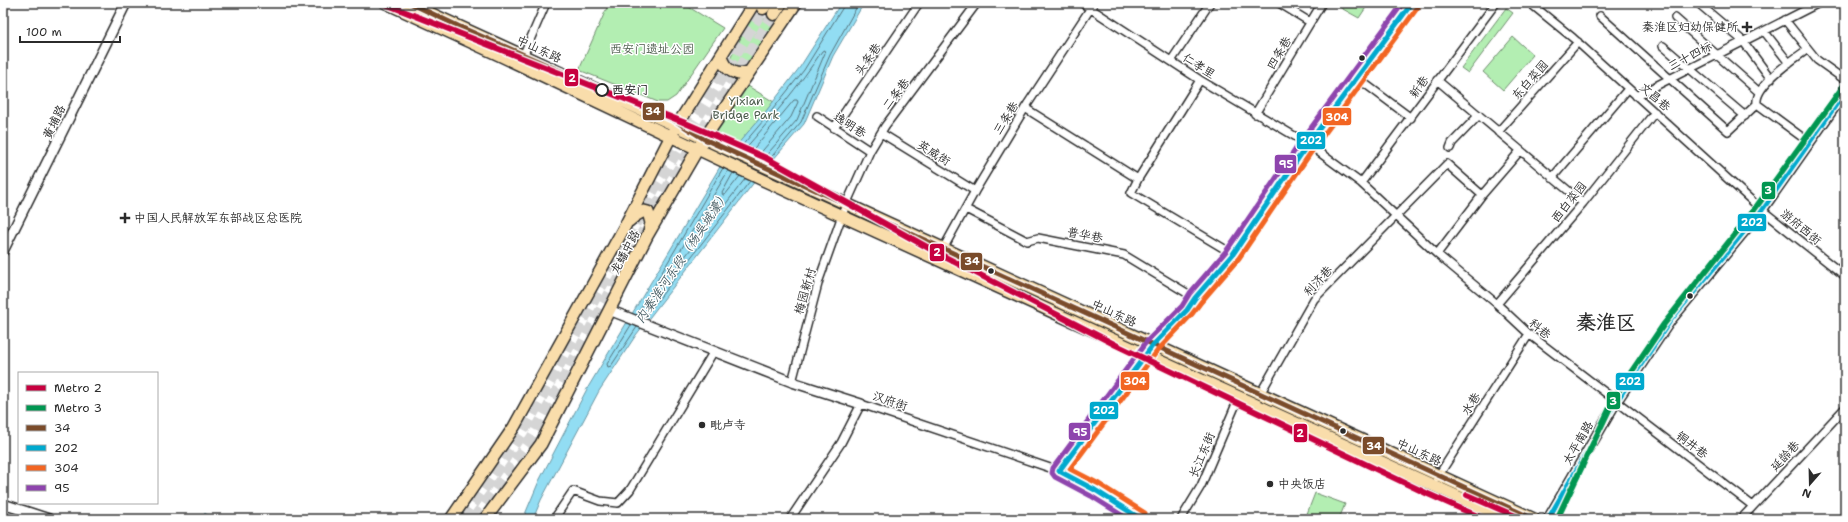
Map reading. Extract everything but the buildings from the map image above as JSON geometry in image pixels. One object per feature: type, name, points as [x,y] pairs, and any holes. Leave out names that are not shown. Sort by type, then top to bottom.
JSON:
[{"type":"highway","points":[[764,7],[781,3]]},
{"type":"main road","name":"黄埔路","points":[[3,251],[126,3]]},
{"type":"main road","name":"中山东路","points":[[386,3],[763,180],[844,209],[944,249],[1534,519]]},
{"type":"main road","name":"中山东路","points":[[408,3],[770,170],[844,209],[1146,355],[1507,519]]},
{"type":"main road","name":"龙蟠中路","points":[[485,519],[540,444],[647,236],[704,139],[796,3]]},
{"type":"main road","points":[[1153,345],[1187,310],[1195,298],[1233,254],[1308,144],[1412,3]]},
{"type":"main road","name":"龙蟠中路","points":[[451,519],[514,427],[625,226],[677,127],[721,56],[764,7]]},
{"type":"main road","points":[[721,56],[724,65],[734,72],[744,74],[750,71]]},
{"type":"main road","name":"太平南路","points":[[1548,519],[1616,402],[1670,321],[1762,210],[1845,92]]},
{"type":"main road","points":[[625,226],[635,216],[644,211],[648,212],[651,224],[647,236]]},
{"type":"main road","name":"汉府街","points":[[609,310],[792,382],[861,404]]},
{"type":"main road","points":[[1059,471],[1095,490],[1142,519]]},
{"type":"main road","points":[[3,504],[49,519]]},
{"type":"street","points":[[522,56],[546,3]]},
{"type":"street","name":"头条巷","points":[[834,128],[919,3]]},
{"type":"street","name":"二条巷","points":[[844,209],[870,152],[881,133],[977,3]]},
{"type":"street","name":"仁孝里","points":[[1082,3],[1092,6],[1200,80],[1255,114],[1308,144]]},
{"type":"street","points":[[1171,61],[1210,3]]},
{"type":"street","points":[[1279,3],[1310,22]]},
{"type":"street","name":"四条巷","points":[[1255,114],[1322,3]]},
{"type":"street","name":"新巷","points":[[1361,183],[1496,3]]},
{"type":"street","name":"文昌巷","points":[[1530,3],[1578,42],[1762,210]]},
{"type":"street","points":[[1698,3],[1743,41],[1771,79]]},
{"type":"street","name":"三十四标","points":[[1636,96],[1785,20],[1805,6],[1819,3]]},
{"type":"street","name":"三条巷","points":[[944,249],[975,191],[1025,108],[1092,6]]},
{"type":"street","points":[[1600,16],[1669,80],[1728,131],[1757,104],[1759,92],[1762,87],[1789,63],[1808,49]]},
{"type":"street","points":[[1675,18],[1759,92]]},
{"type":"street","points":[[1785,20],[1817,60],[1845,80]]},
{"type":"street","points":[[1764,31],[1789,63]]},
{"type":"street","name":"东白菜园","points":[[1498,132],[1578,42]]},
{"type":"street","points":[[1663,46],[1745,116]]},
{"type":"street","points":[[1356,77],[1410,118]]},
{"type":"street","points":[[1200,80],[1138,179],[1131,193],[1233,254]]},
{"type":"street","points":[[1437,80],[1583,203]]},
{"type":"street","points":[[1552,178],[1628,88]]},
{"type":"street","points":[[1757,104],[1810,143]]},
{"type":"street","points":[[1025,108],[1138,179]]},
{"type":"street","name":"西白菜园","points":[[1497,304],[1583,203],[1656,112]]},
{"type":"street","points":[[1450,148],[1452,143],[1479,115]]},
{"type":"street","name":"逸明巷","points":[[817,116],[870,152]]},
{"type":"street","name":"英威街","points":[[881,133],[975,191]]},
{"type":"street","name":"科巷","points":[[1308,144],[1361,183],[1437,254],[1497,304],[1529,334],[1616,402]]},
{"type":"street","points":[[1437,254],[1482,195],[1520,150]]},
{"type":"street","name":"利济巷","points":[[1260,394],[1314,299],[1397,217],[1447,164],[1482,195]]},
{"type":"street","name":"梅园新村","points":[[792,382],[819,280],[844,209]]},
{"type":"street","name":"普华巷","points":[[966,209],[1027,241],[1038,238],[1124,255],[1195,298]]},
{"type":"street","name":"游府西街","points":[[1762,210],[1845,276]]},
{"type":"street","name":"水巷","points":[[1433,485],[1529,334]]},
{"type":"street","points":[[1059,471],[1153,345]]},
{"type":"street","points":[[554,519],[572,491],[600,501],[618,503],[630,490],[714,351]]},
{"type":"street","name":"长江东街","points":[[1181,519],[1200,486],[1239,397]]},
{"type":"street","name":"铜井巷","points":[[1616,402],[1753,506]]},
{"type":"street","points":[[790,519],[841,442],[861,404]]},
{"type":"street","name":"汉府街","points":[[861,404],[1059,471]]},
{"type":"street","name":"延龄巷","points":[[1741,519],[1845,409]]},
{"type":"green space","name":"西安门遗址公园","points":[[609,3],[682,3],[723,28],[676,96],[667,102],[658,102],[579,70]]},
{"type":"green space","points":[[1332,3],[1369,3],[1359,18]]},
{"type":"green space","points":[[1506,8],[1513,13],[1468,73],[1461,68]]},
{"type":"green space","points":[[754,12],[777,26],[748,64],[742,68],[736,67],[730,59]]},
{"type":"green space","points":[[1513,37],[1533,55],[1503,90],[1483,72]]},
{"type":"green space","name":"Yixian Bridge Park","points":[[743,83],[774,102],[739,143],[710,130]]},
{"type":"green space","points":[[1315,493],[1345,504],[1339,519],[1305,519]]},
{"type":"water","name":"内秦淮河东段（杨吴城濠）","points":[[841,3],[864,3],[833,56],[804,124],[759,176],[636,335],[599,391],[541,500],[533,519],[523,519],[539,481],[587,389],[724,160],[766,111],[800,67]]},
{"type":"waterway","points":[[205,514],[213,519]]},
{"type":"tunnel","points":[[463,519],[523,431],[653,190],[763,8]]},
{"type":"tunnel","points":[[474,519],[532,438],[664,194],[774,14]]},
{"type":"metro line","name":"2","points":[[383,3],[683,122],[766,158],[945,257],[1116,345],[1428,494],[1484,519]]},
{"type":"metro line","name":"3","points":[[1557,519],[1617,393],[1664,324],[1754,210],[1845,84]]},
{"type":"metro line","name":"2","points":[[1467,495],[1522,519]]},
{"type":"transit line","name":"34","points":[[410,3],[458,26],[677,122],[704,139],[1534,519]]},
{"type":"transit line","name":"95","points":[[1128,519],[1091,496],[1055,477],[1052,473],[1053,468],[1147,341],[1182,306],[1190,293],[1227,250],[1302,140],[1403,3]]},
{"type":"transit line","name":"202","points":[[1141,519],[1095,490],[1059,471],[1153,345],[1187,310],[1195,298],[1233,254],[1308,144],[1412,3]]},
{"type":"transit line","name":"304","points":[[1145,513],[1099,484],[1070,469],[1158,350],[1192,314],[1239,258],[1314,148],[1418,7]]},
{"type":"transit line","name":"202","points":[[1548,519],[1616,402],[1670,321],[1762,210],[1845,92]]},
{"type":"place","name":"秦淮区妇幼保健所","points":[[1747,27]]},
{"type":"place","name":"西安门","points":[[602,90]]},
{"type":"place","name":"中国人民解放军东部战区总医院","points":[[125,218]]},
{"type":"place","name":"毗卢寺","points":[[702,425]]},
{"type":"place","name":"中央饭店","points":[[1270,484]]},
{"type":"district","name":"秦淮区","points":[[1606,322]]}]
